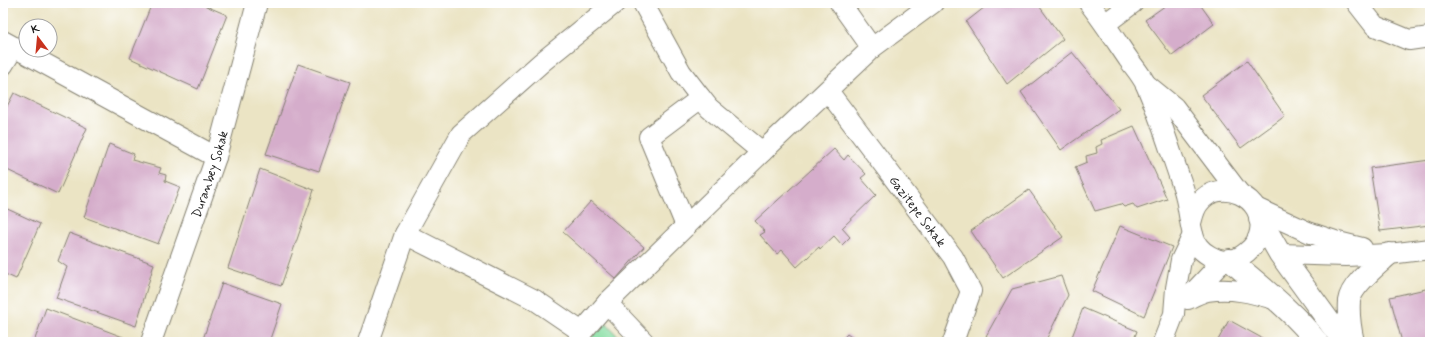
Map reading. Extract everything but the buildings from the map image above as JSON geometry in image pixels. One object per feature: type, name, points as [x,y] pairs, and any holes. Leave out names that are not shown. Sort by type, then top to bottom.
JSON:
[{"type":"main road","points":[[1258,214],[1280,254],[1344,342]]},
{"type":"main road","points":[[1353,342],[1349,326],[1349,300],[1357,284],[1389,254]]},
{"type":"main road","points":[[1226,261],[1274,299],[1309,331],[1317,342]]},
{"type":"street","name":"Duranbey Sokak","points":[[151,342],[216,157],[257,3]]},
{"type":"street","points":[[368,342],[405,234],[461,134],[542,62],[615,3]]},
{"type":"street","points":[[643,3],[681,72],[701,98],[709,108],[762,152]]},
{"type":"street","points":[[840,3],[872,48]]},
{"type":"street","points":[[405,234],[535,300],[579,337],[607,303],[762,152],[872,48],[933,3]]},
{"type":"street","points":[[1089,3],[1105,24],[1145,84],[1159,118],[1186,197],[1192,229],[1198,245],[1206,254],[1226,261]]},
{"type":"street","points":[[1105,24],[1133,3]]},
{"type":"street","points":[[1357,3],[1375,26],[1409,40],[1430,37]]},
{"type":"street","points":[[3,65],[8,44],[216,157]]},
{"type":"street","points":[[1145,84],[1174,108],[1239,193]]},
{"type":"street","name":"Gazitepe Sokak","points":[[828,91],[953,257],[971,291],[953,342]]},
{"type":"street","points":[[686,226],[649,137],[701,98]]},
{"type":"street","points":[[1163,342],[1174,314],[1176,288],[1181,260],[1192,229],[1194,212],[1196,208],[1199,203],[1208,196],[1218,192],[1228,191],[1239,193],[1249,199],[1258,214],[1260,231],[1257,242],[1249,251],[1226,261],[1174,314]]},
{"type":"street","points":[[1258,214],[1338,242],[1389,254]]},
{"type":"street","points":[[1280,254],[1346,256],[1389,254],[1430,249]]},
{"type":"street","points":[[1188,299],[1208,291],[1226,290],[1247,292],[1274,299]]},
{"type":"street","points":[[607,303],[644,342]]},
{"type":"green space","points":[[603,320],[623,342],[589,342]]}]
